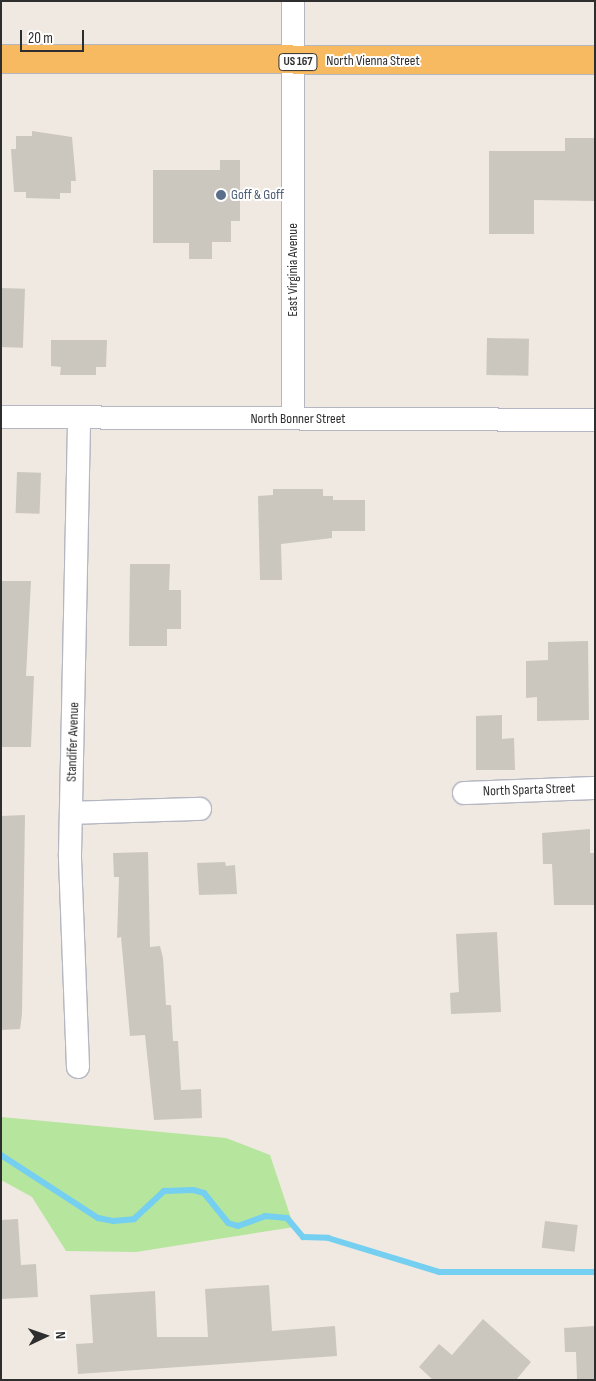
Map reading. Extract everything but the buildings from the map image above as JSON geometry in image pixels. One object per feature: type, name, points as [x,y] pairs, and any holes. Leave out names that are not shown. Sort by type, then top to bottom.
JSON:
[{"type":"highway","name":"North Vienna Street","points":[[1,59],[293,62],[595,60]]},
{"type":"street","name":"East Virginia Avenue","points":[[293,1],[293,418]]},
{"type":"street","name":"North Bonner Street","points":[[1,417],[595,420]]},
{"type":"street","name":"Standifer Avenue","points":[[78,1067],[71,814],[80,418]]},
{"type":"street","name":"North Sparta Street","points":[[464,793],[595,788]]},
{"type":"street","points":[[71,814],[200,809]]},
{"type":"green space","points":[[1,1117],[226,1138],[270,1155],[294,1227],[136,1252],[66,1251],[32,1197],[1,1180]]},
{"type":"waterway","points":[[1,1155],[98,1218],[113,1221],[134,1219],[164,1191],[193,1190],[204,1193],[228,1223],[238,1226],[265,1216],[287,1218],[303,1237],[328,1238],[439,1272],[595,1272]]},
{"type":"place","name":"Goff & Goff","points":[[221,195]]}]
